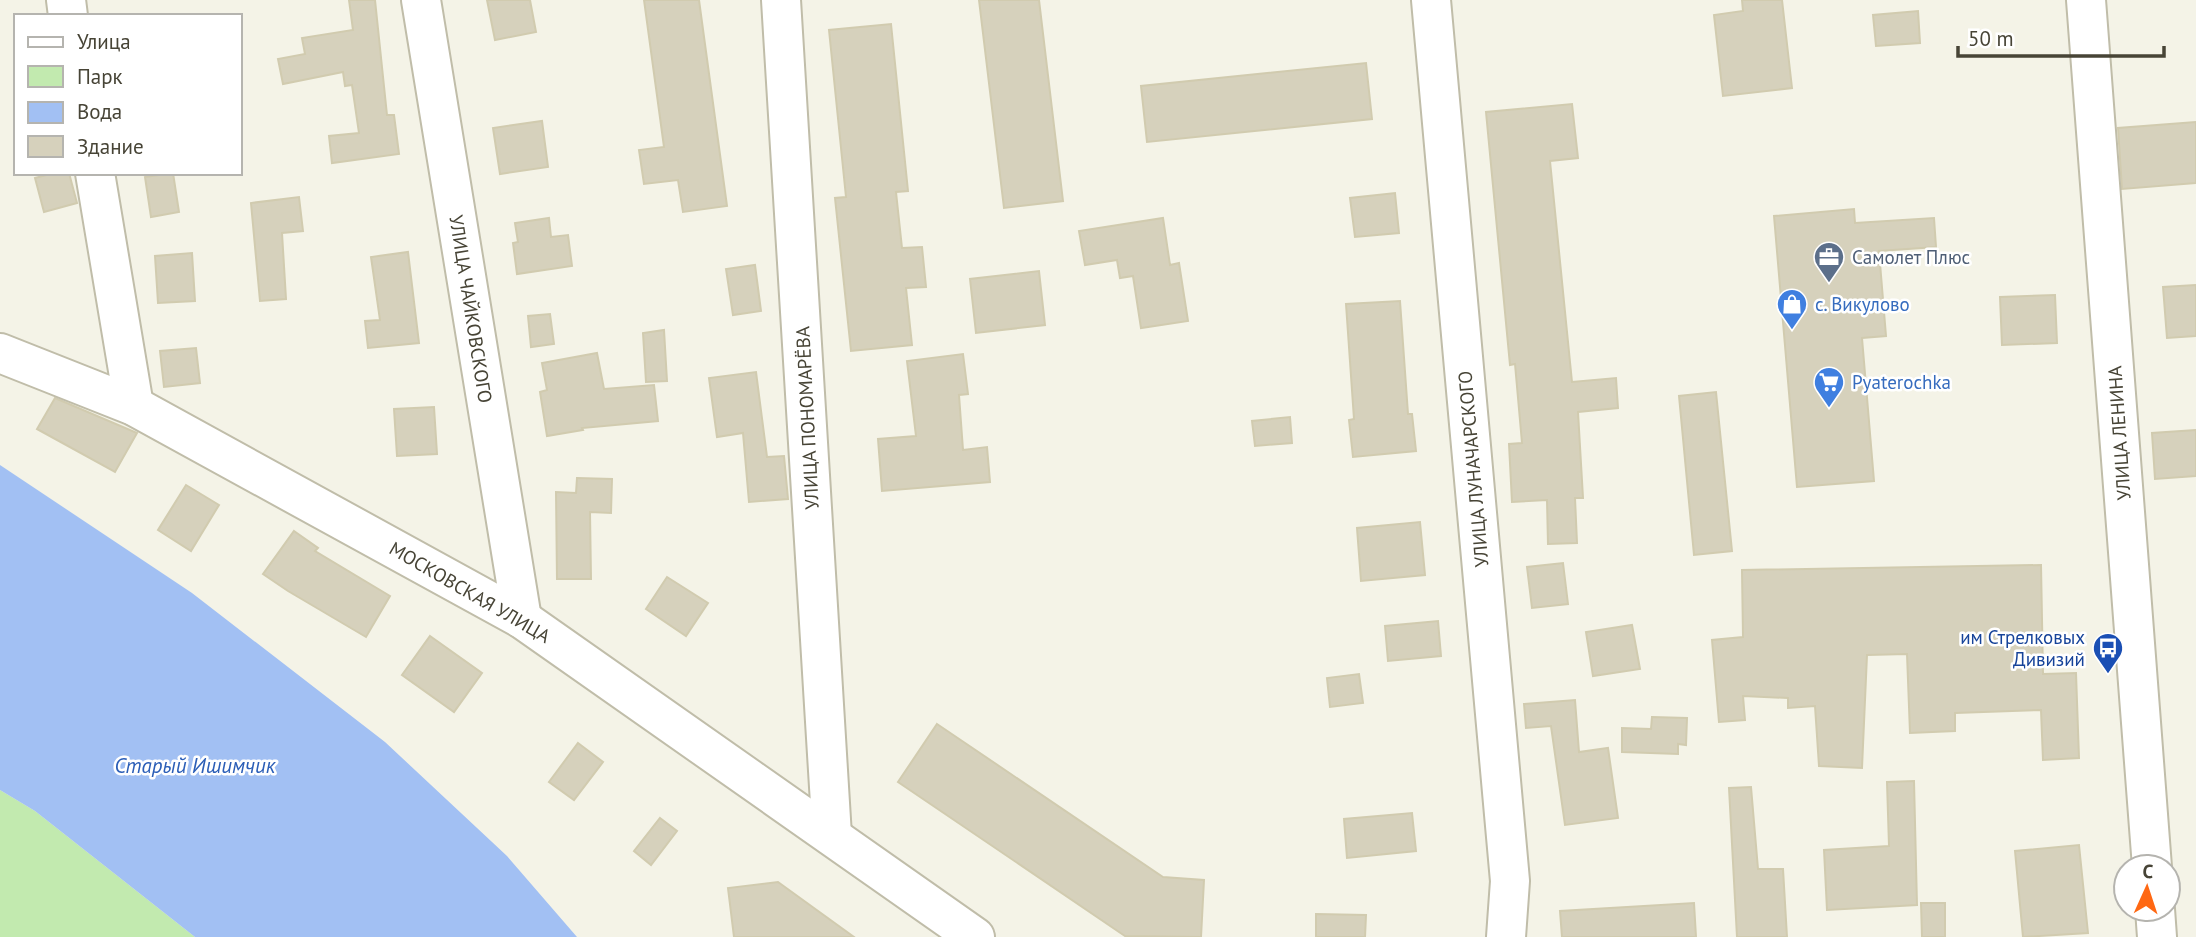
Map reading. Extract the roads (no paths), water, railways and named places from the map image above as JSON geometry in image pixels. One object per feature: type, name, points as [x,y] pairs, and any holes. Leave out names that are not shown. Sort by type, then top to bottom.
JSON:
[{"type":"street","name":"УЛИЦА ЧАЙКОВСКОГО","points":[[421,0],[522,618]]},
{"type":"street","name":"УЛИЦА ПОНОМАРЁВА","points":[[781,0],[832,836]]},
{"type":"street","name":"УЛИЦА ЛУНАЧАРСКОГО","points":[[1432,0],[1510,881],[1506,937]]},
{"type":"street","name":"УЛИЦА ЛЕНИНА","points":[[2086,0],[2151,853]]},
{"type":"street","points":[[95,175],[134,406]]},
{"type":"street","name":"МОСКОВСКАЯ УЛИЦА","points":[[0,353],[134,406],[522,618],[975,937]]},
{"type":"water","name":"Старый Ишимчик","points":[[0,465],[192,593],[385,742],[507,856],[577,937],[195,937],[35,811],[0,790]]},
{"type":"place","name":"Самолет Плюс","points":[[1829,284]]},
{"type":"place","name":"с. Викулово","points":[[1792,331]]},
{"type":"place","name":"Pyaterochka","points":[[1829,409]]},
{"type":"place","name":"им Стрелковых Дивизий","points":[[2108,675]]}]
